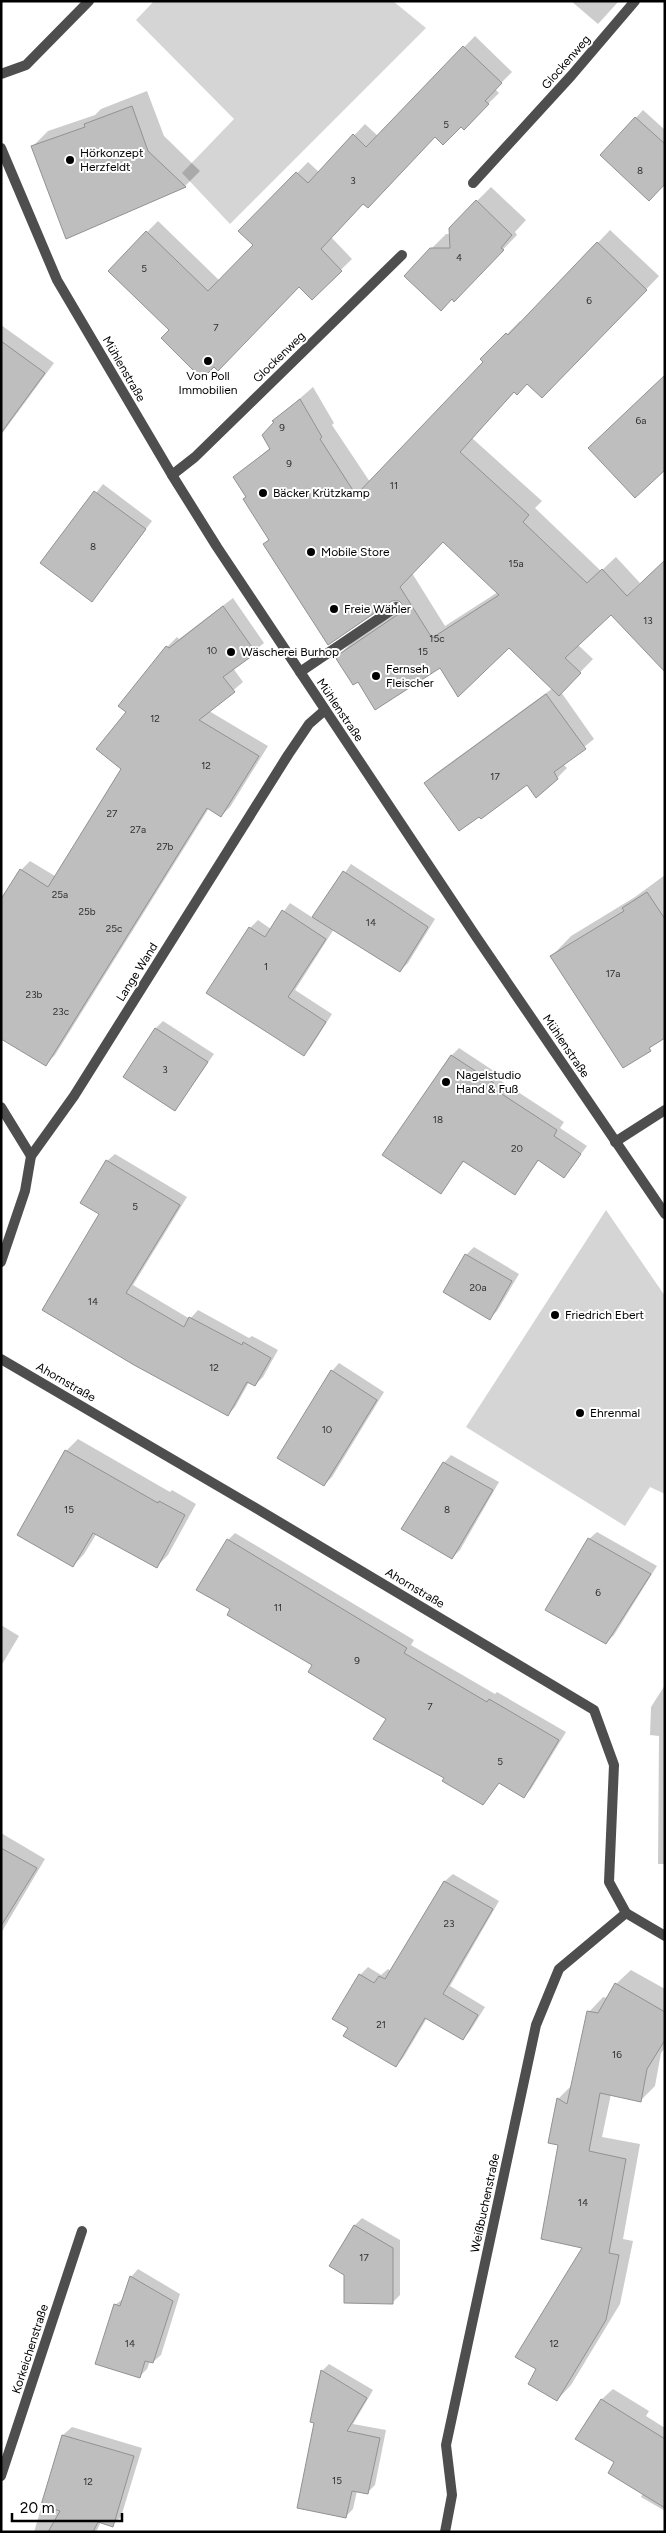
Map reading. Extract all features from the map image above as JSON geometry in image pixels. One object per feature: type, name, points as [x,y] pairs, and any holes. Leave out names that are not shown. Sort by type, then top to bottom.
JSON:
[{"type":"street","points":[[1,74],[26,65],[89,1]]},
{"type":"street","name":"Glockenweg","points":[[473,183],[571,76],[636,1]]},
{"type":"street","name":"Mühlenstraße","points":[[1,148],[57,280],[172,476],[325,710],[665,1214]]},
{"type":"street","name":"Glockenweg","points":[[172,476],[195,457],[402,255]]},
{"type":"street","points":[[300,672],[396,607]]},
{"type":"street","name":"Lange Wand","points":[[1,1262],[25,1191],[31,1156],[74,1096],[288,755],[309,724],[325,710]]},
{"type":"street","points":[[1,1107],[31,1156]]},
{"type":"street","points":[[616,1142],[665,1110]]},
{"type":"street","name":"Ahornstraße","points":[[1,1359],[594,1710],[614,1765],[609,1882],[626,1913]]},
{"type":"street","points":[[626,1913],[665,1936]]},
{"type":"street","name":"Weißbuchenstraße","points":[[445,2532],[452,2495],[446,2445],[536,2025],[559,1969],[626,1913]]},
{"type":"street","name":"Korkeichenstraße","points":[[1,2476],[82,2231]]},
{"type":"shaded area","points":[[154,1],[393,1],[426,28],[230,224],[182,173],[234,119],[136,20]]},
{"type":"shaded area","points":[[606,1210],[665,1296],[665,1494],[650,1487],[625,1526],[466,1427]]},
{"type":"building","points":[[463,46],[502,83],[485,101],[489,104],[464,130],[461,127],[443,145],[435,137],[368,208],[363,204],[321,249],[342,271],[312,300],[299,287],[218,371],[214,367],[202,379],[161,338],[169,330],[108,271],[146,231],[208,291],[253,245],[238,231],[296,172],[308,183],[353,134],[366,147]]},
{"type":"building","points":[[132,106],[148,151],[186,187],[66,239],[31,146],[85,127],[84,124]]},
{"type":"building","points":[[635,117],[665,144],[665,184],[649,201],[600,155]]},
{"type":"building","points":[[476,200],[512,235],[501,248],[504,250],[454,302],[452,299],[441,311],[404,276],[430,248],[450,248],[449,228]]},
{"type":"building","points":[[597,242],[647,290],[542,398],[527,384],[517,395],[514,392],[460,452],[529,515],[523,522],[587,583],[602,569],[627,596],[665,560],[665,672],[611,615],[565,658],[581,673],[559,696],[509,648],[458,697],[440,668],[375,710],[358,682],[353,685],[335,657],[400,613],[402,604],[399,601],[392,601],[328,645],[263,544],[269,540],[243,499],[246,497],[233,477],[270,449],[262,435],[274,422],[272,421],[300,399],[322,437],[320,439],[356,495],[483,362],[480,359],[506,333],[508,335]],"holes":[[[443,542],[499,595],[432,638],[400,587]]]},
{"type":"building","points":[[1,341],[45,373],[1,433]]},
{"type":"building","points":[[665,375],[665,470],[635,498],[588,448]]},
{"type":"building","points":[[94,491],[146,529],[92,602],[40,563]]},
{"type":"building","points":[[223,606],[256,653],[223,677],[235,692],[199,720],[259,756],[221,817],[207,808],[46,1066],[1,1039],[1,899],[20,869],[48,887],[121,769],[96,749],[126,712],[118,706],[166,646],[169,648]]},
{"type":"building","points":[[546,694],[586,749],[554,772],[558,779],[536,798],[527,785],[481,819],[479,817],[459,831],[424,783]]},
{"type":"building","points":[[343,871],[428,927],[400,972],[312,917]]},
{"type":"building","points":[[647,892],[665,919],[665,1038],[649,1048],[651,1051],[623,1068],[550,956],[624,911],[622,908]]},
{"type":"building","points":[[282,910],[326,939],[288,997],[326,1022],[304,1056],[206,993],[249,927],[265,937]]},
{"type":"building","points":[[155,1028],[208,1062],[175,1111],[123,1077]]},
{"type":"building","points":[[451,1055],[494,1083],[491,1087],[557,1130],[554,1136],[581,1154],[564,1178],[538,1160],[515,1195],[463,1161],[441,1194],[382,1155]]},
{"type":"building","points":[[106,1160],[180,1205],[126,1293],[184,1327],[189,1317],[242,1345],[243,1342],[271,1358],[255,1386],[247,1382],[228,1416],[134,1365],[42,1310],[99,1214],[80,1203]]},
{"type":"building","points":[[465,1254],[512,1281],[490,1320],[443,1292]]},
{"type":"building","points":[[331,1370],[377,1400],[324,1486],[277,1458]]},
{"type":"building","points":[[65,1450],[158,1503],[159,1501],[185,1515],[157,1568],[93,1533],[73,1567],[17,1535]]},
{"type":"building","points":[[443,1462],[493,1490],[452,1559],[401,1529]]},
{"type":"building","points":[[588,1538],[651,1574],[606,1644],[545,1610]]},
{"type":"building","points":[[227,1539],[407,1648],[404,1653],[487,1702],[489,1699],[559,1740],[524,1798],[499,1783],[483,1805],[442,1781],[444,1778],[373,1739],[386,1719],[308,1672],[312,1665],[227,1615],[230,1609],[196,1590]]},
{"type":"building","points":[[1,1848],[37,1868],[1,1926]]},
{"type":"building","points":[[444,1881],[493,1909],[443,1994],[478,2015],[463,2040],[425,2018],[396,2067],[343,2036],[348,2028],[332,2019],[359,1974],[374,1983],[379,1976],[385,1979]]},
{"type":"building","points":[[615,1983],[665,2012],[665,2040],[647,2069],[641,2102],[600,2093],[589,2151],[626,2159],[609,2253],[619,2255],[606,2320],[557,2401],[528,2384],[536,2369],[515,2357],[582,2248],[541,2239],[558,2145],[548,2143],[557,2098],[567,2104],[587,2011],[598,2013]]},
{"type":"building","points":[[354,2225],[393,2248],[393,2304],[344,2303],[344,2275],[329,2266]]},
{"type":"building","points":[[130,2276],[173,2301],[153,2363],[145,2361],[140,2378],[95,2364],[114,2304],[120,2306]]},
{"type":"building","points":[[321,2370],[367,2398],[347,2431],[380,2438],[368,2494],[352,2491],[346,2518],[297,2508],[314,2423],[310,2422]]},
{"type":"building","points":[[601,2399],[665,2439],[665,2508],[608,2473],[614,2462],[575,2439]]},
{"type":"building","points":[[62,2435],[134,2456],[113,2527],[98,2522],[93,2532],[48,2532],[60,2511],[41,2505]]},
{"type":"place","name":"Hörkonzept Herzfeldt","points":[[70,160]]},
{"type":"place","name":"Von Poll Immobilien","points":[[208,361]]},
{"type":"place","name":"Bäcker Krützkamp","points":[[263,493]]},
{"type":"place","name":"Mobile Store","points":[[311,552]]},
{"type":"place","name":"Freie Wähler","points":[[334,609]]},
{"type":"place","name":"Wäscherei Burhop","points":[[231,652]]},
{"type":"place","name":"Fernseh Fleischer","points":[[376,676]]},
{"type":"place","name":"Nagelstudio Hand & Fuß","points":[[446,1082]]},
{"type":"place","name":"Friedrich Ebert","points":[[555,1315]]},
{"type":"place","name":"Ehrenmal","points":[[580,1413]]}]
